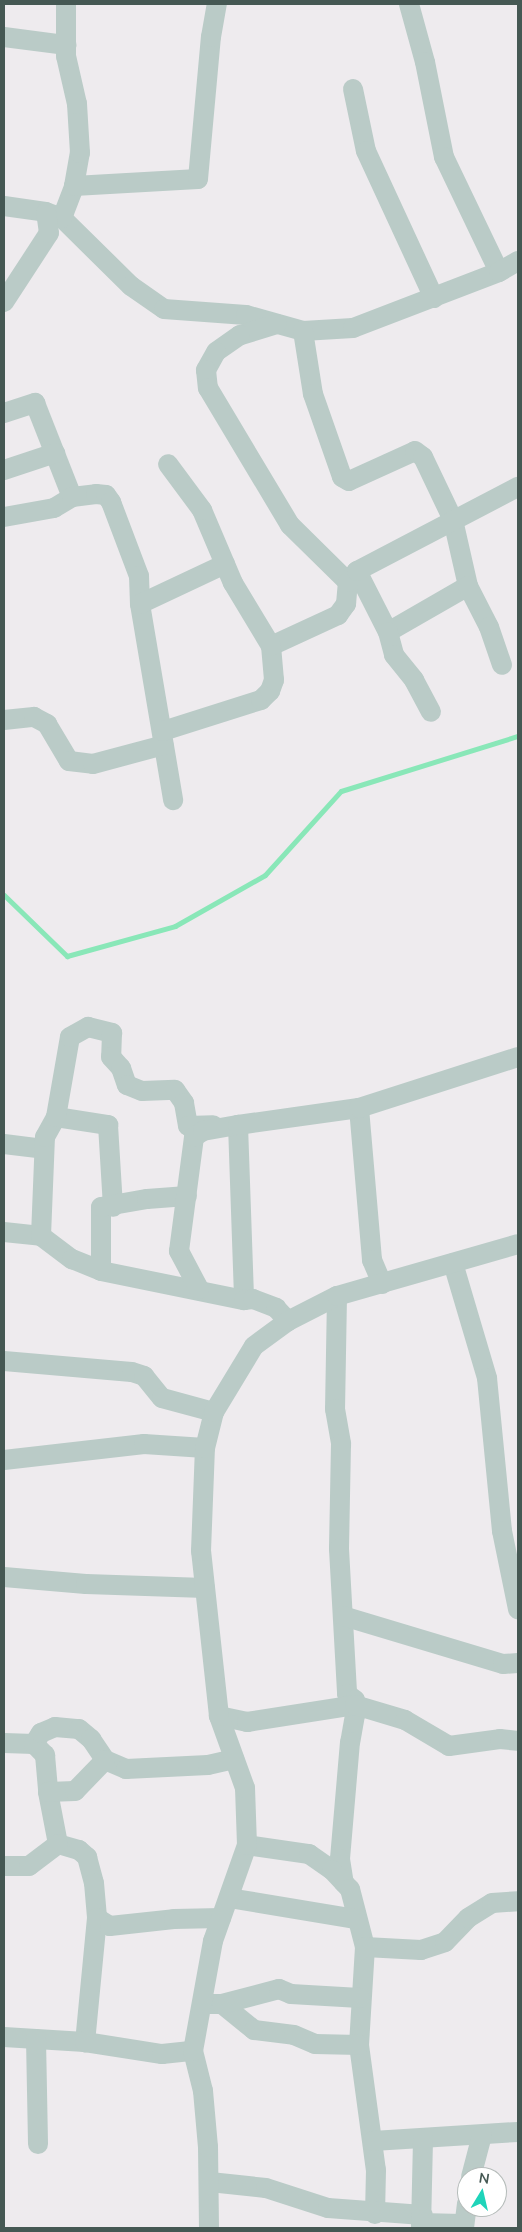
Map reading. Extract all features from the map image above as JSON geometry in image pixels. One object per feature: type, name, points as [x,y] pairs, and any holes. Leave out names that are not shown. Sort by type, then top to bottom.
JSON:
[{"type":"street","points":[[4,302],[49,233],[54,215],[74,186],[80,153],[77,104],[66,45],[66,4]]},
{"type":"street","points":[[74,186],[198,179],[211,37],[217,4]]},
{"type":"street","points":[[409,4],[425,62],[444,156],[499,272]]},
{"type":"street","points":[[4,37],[66,45]]},
{"type":"street","points":[[353,89],[366,151],[434,298]]},
{"type":"street","points":[[4,206],[54,215],[131,286],[164,309],[246,315],[303,331],[353,328],[499,272],[518,261]]},
{"type":"street","points":[[277,324],[240,336],[216,352],[206,370],[208,388],[290,525],[352,576],[388,632],[394,655],[414,680],[431,712]]},
{"type":"street","points":[[303,331],[313,394],[342,477],[349,481],[415,451],[423,457],[453,520],[468,586],[490,627],[502,664]]},
{"type":"street","points":[[4,413],[35,402],[72,497]]},
{"type":"street","points":[[4,470],[55,453]]},
{"type":"street","points":[[4,720],[34,716],[47,724],[69,761],[93,764],[261,700],[270,691],[274,680],[271,646],[225,564],[202,510],[168,464]]},
{"type":"street","points":[[271,646],[338,615],[346,604],[352,576],[453,520],[518,487]]},
{"type":"street","points":[[4,517],[54,508],[72,497],[96,494],[106,495],[139,576],[140,604],[173,800]]},
{"type":"street","points":[[140,604],[172,591],[225,564]]},
{"type":"street","points":[[388,632],[468,586]]},
{"type":"street","points":[[40,1236],[45,1137],[56,1117],[70,1037],[88,1027],[112,1033],[111,1057],[121,1068],[127,1085],[142,1090],[174,1090],[184,1102],[188,1126],[238,1125]]},
{"type":"street","points":[[199,1289],[179,1251],[188,1196],[189,1155],[194,1137],[203,1132],[238,1125],[359,1108],[518,1057]]},
{"type":"street","points":[[359,1108],[372,1260],[382,1284]]},
{"type":"street","points":[[56,1117],[108,1125],[112,1207]]},
{"type":"street","points":[[238,1125],[244,1300]]},
{"type":"street","points":[[4,1144],[44,1149]]},
{"type":"street","points":[[101,1271],[101,1207],[112,1207],[147,1199],[188,1196]]},
{"type":"street","points":[[4,1232],[40,1236],[72,1258],[101,1271],[199,1289],[244,1300],[253,1299],[276,1308],[288,1321]]},
{"type":"street","points":[[209,2228],[210,2182],[203,2091],[193,2051],[212,2004],[213,1941],[246,1845],[245,1788],[219,1716],[201,1551],[205,1448],[214,1412],[254,1346],[288,1321],[337,1296],[518,1244]]},
{"type":"street","points":[[453,1263],[488,1378],[502,1531],[518,1609]]},
{"type":"street","points":[[337,1296],[335,1409],[341,1444],[340,1548],[343,1616],[347,1694],[355,1700],[340,1859],[344,1883]]},
{"type":"street","points":[[4,1361],[132,1372],[144,1376],[162,1398],[214,1412]]},
{"type":"street","points":[[4,1460],[144,1444],[205,1448]]},
{"type":"street","points":[[4,1576],[86,1584],[205,1588]]},
{"type":"street","points":[[343,1616],[503,1664],[518,1663]]},
{"type":"street","points":[[219,1716],[247,1722],[355,1706],[405,1720],[449,1746],[500,1739],[518,1741]]},
{"type":"street","points":[[34,1744],[41,1733],[55,1727],[79,1730],[91,1739],[105,1760],[126,1769],[208,1765],[234,1758]]},
{"type":"street","points":[[4,1743],[34,1744],[45,1755],[48,1792],[58,1844]]},
{"type":"street","points":[[48,1792],[74,1791],[105,1760]]},
{"type":"street","points":[[4,1866],[29,1866],[58,1844]]},
{"type":"street","points":[[58,1844],[79,1850],[86,1857],[94,1883],[97,1918],[85,2042]]},
{"type":"street","points":[[246,1845],[309,1854],[350,1889],[356,1919],[365,1947],[360,1998],[359,2045],[373,2141],[375,2214]]},
{"type":"street","points":[[229,1898],[356,1919]]},
{"type":"street","points":[[365,1947],[429,1947],[444,1942],[468,1918],[492,1903],[518,1901]]},
{"type":"street","points":[[97,1918],[110,1926],[222,1918]]},
{"type":"street","points":[[212,2004],[279,1989],[291,1994],[360,1998]]},
{"type":"street","points":[[212,2004],[254,2030],[294,2035],[315,2044],[359,2045]]},
{"type":"street","points":[[4,2037],[85,2042],[162,2054],[193,2051]]},
{"type":"street","points":[[36,2039],[38,2144]]},
{"type":"street","points":[[373,2141],[518,2132]]},
{"type":"street","points":[[474,2167],[482,2135]]},
{"type":"street","points":[[421,2222],[423,2139]]},
{"type":"street","points":[[210,2182],[266,2188],[328,2208],[421,2222],[463,2226]]},
{"type":"waterway","points":[[4,895],[67,956],[175,926],[265,875],[341,791],[518,736]]}]
